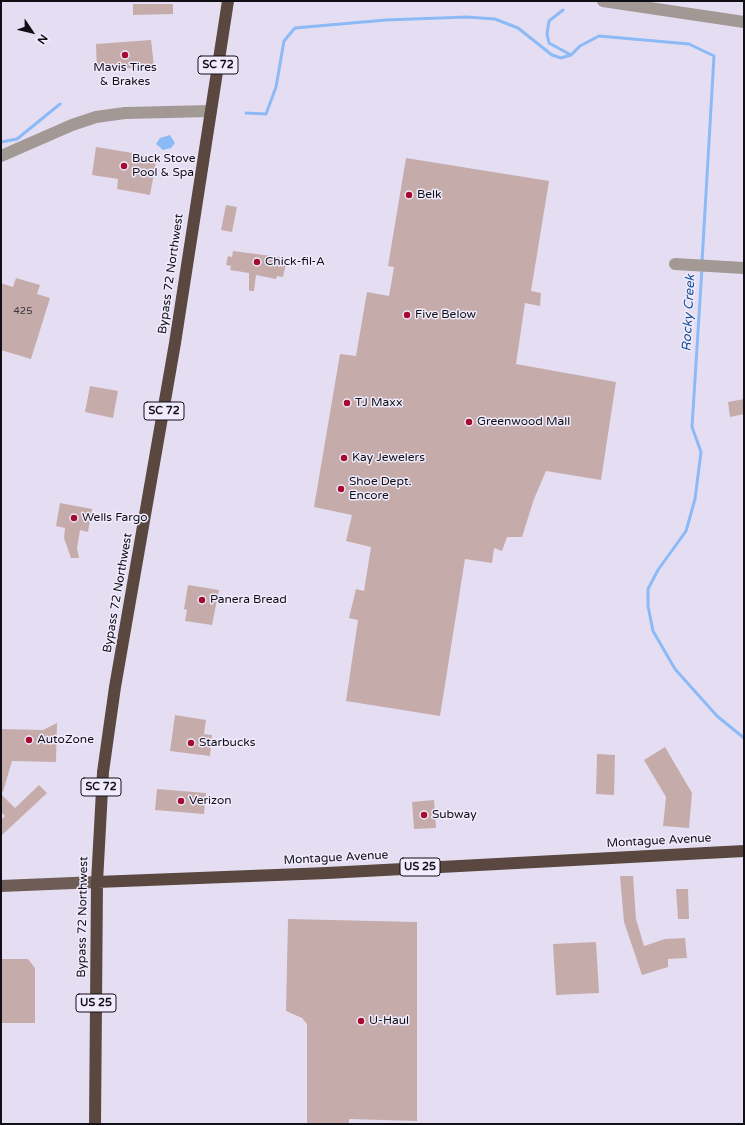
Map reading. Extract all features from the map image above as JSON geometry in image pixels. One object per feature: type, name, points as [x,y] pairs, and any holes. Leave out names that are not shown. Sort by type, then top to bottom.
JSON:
[{"type":"highway","name":"Bypass 72 Northwest","points":[[94,1124],[97,882],[100,809],[107,736],[162,422],[228,1]]},
{"type":"highway","name":"Montague Avenue","points":[[97,882],[327,873],[744,851]]},
{"type":"main road","name":"Montague Avenue","points":[[1,886],[97,882]]},
{"type":"street","points":[[603,1],[744,22]]},
{"type":"street","points":[[1,156],[72,125],[96,117],[125,113],[211,111]]},
{"type":"street","points":[[675,264],[721,268],[744,268]]},
{"type":"water","points":[[170,135],[175,143],[171,148],[163,150],[156,144],[160,138]]},
{"type":"building","points":[[133,4],[173,4],[173,14],[133,15]]},
{"type":"building","name":"Mavis Tires & Brakes","points":[[151,40],[154,66],[97,71],[96,44]]},
{"type":"building","name":"Buck Stove Pool & Spa","points":[[96,147],[157,157],[150,195],[117,189],[118,179],[92,175]]},
{"type":"building","name":"Greenwood Mall","points":[[406,158],[549,181],[531,291],[541,293],[540,306],[525,303],[516,364],[616,382],[601,480],[546,471],[534,499],[522,537],[507,537],[502,551],[494,548],[492,563],[465,559],[440,716],[346,701],[358,620],[349,618],[356,589],[364,591],[371,547],[346,541],[352,515],[314,507],[340,354],[356,356],[367,292],[389,296],[394,267],[388,266]]},
{"type":"building","points":[[226,205],[237,207],[232,232],[221,230]]},
{"type":"building","name":"Chick-fil-A","points":[[233,251],[287,258],[283,277],[277,276],[276,279],[256,275],[254,291],[249,291],[249,273],[230,270],[231,266],[226,265],[228,256],[232,257]]},
{"type":"building","points":[[16,278],[40,285],[37,294],[50,298],[31,359],[1,350],[1,283],[13,287]]},
{"type":"building","points":[[90,386],[118,391],[113,418],[85,412]]},
{"type":"building","points":[[744,399],[744,414],[730,417],[728,402]]},
{"type":"building","name":"Wells Fargo","points":[[60,503],[92,509],[88,532],[80,530],[77,548],[79,558],[71,558],[64,538],[65,528],[56,526]]},
{"type":"building","name":"Panera Bread","points":[[188,585],[219,590],[212,625],[185,621],[187,610],[184,609]]},
{"type":"building","name":"Starbucks","points":[[175,715],[206,720],[204,734],[212,735],[210,756],[170,751]]},
{"type":"building","name":"AutoZone","points":[[57,723],[56,762],[12,761],[3,792],[1,791],[2,729],[43,730]]},
{"type":"building","points":[[665,747],[692,793],[689,828],[663,826],[666,797],[644,760]]},
{"type":"building","points":[[597,754],[615,755],[614,795],[596,794]]},
{"type":"building","points":[[39,785],[47,793],[1,836],[1,820],[5,816],[1,812],[1,794],[15,808]]},
{"type":"building","name":"Verizon","points":[[157,789],[206,793],[204,814],[155,810]]},
{"type":"building","name":"Subway","points":[[434,800],[436,828],[414,829],[412,802]]},
{"type":"building","points":[[620,876],[633,876],[636,919],[644,946],[665,939],[685,938],[687,958],[668,959],[668,967],[642,975],[624,922]]},
{"type":"building","points":[[676,889],[688,889],[689,919],[678,919]]},
{"type":"building","name":"U-Haul","points":[[288,919],[417,922],[417,1121],[349,1119],[349,1124],[307,1124],[307,1024],[302,1018],[286,1011]]},
{"type":"building","points":[[596,942],[599,993],[556,995],[553,944]]},
{"type":"building","points":[[1,959],[28,959],[35,968],[35,1023],[1,1023]]},
{"type":"waterway","name":"Rocky Creek","points":[[563,10],[549,21],[547,34],[549,43],[571,55]]},
{"type":"waterway","points":[[246,113],[266,114],[276,87],[284,41],[295,28],[386,20],[467,17],[495,19],[518,28],[552,55],[561,58],[571,55],[580,46],[599,36],[689,44],[714,56],[702,262]]},
{"type":"waterway","points":[[1,142],[17,139],[60,104]]},
{"type":"waterway","name":"Rocky Creek","points":[[702,268],[692,427],[701,452],[695,499],[686,531],[658,570],[648,589],[648,606],[653,631],[675,669],[717,716],[744,738]]},
{"type":"place","name":"Mavis Tires & Brakes","points":[[125,55]]},
{"type":"place","name":"Buck Stove Pool & Spa","points":[[124,166]]},
{"type":"place","name":"Belk","points":[[409,195]]},
{"type":"place","name":"Chick-fil-A","points":[[257,262]]},
{"type":"place","name":"Five Below","points":[[407,315]]},
{"type":"place","name":"TJ Maxx","points":[[347,403]]},
{"type":"place","name":"Greenwood Mall","points":[[469,422]]},
{"type":"place","name":"Kay Jewelers","points":[[344,458]]},
{"type":"place","name":"Shoe Dept. Encore","points":[[341,489]]},
{"type":"place","name":"Wells Fargo","points":[[74,518]]},
{"type":"place","name":"Panera Bread","points":[[202,600]]},
{"type":"place","name":"AutoZone","points":[[29,740]]},
{"type":"place","name":"Starbucks","points":[[191,743]]},
{"type":"place","name":"Verizon","points":[[181,801]]},
{"type":"place","name":"Subway","points":[[424,815]]},
{"type":"place","name":"U-Haul","points":[[361,1021]]}]
